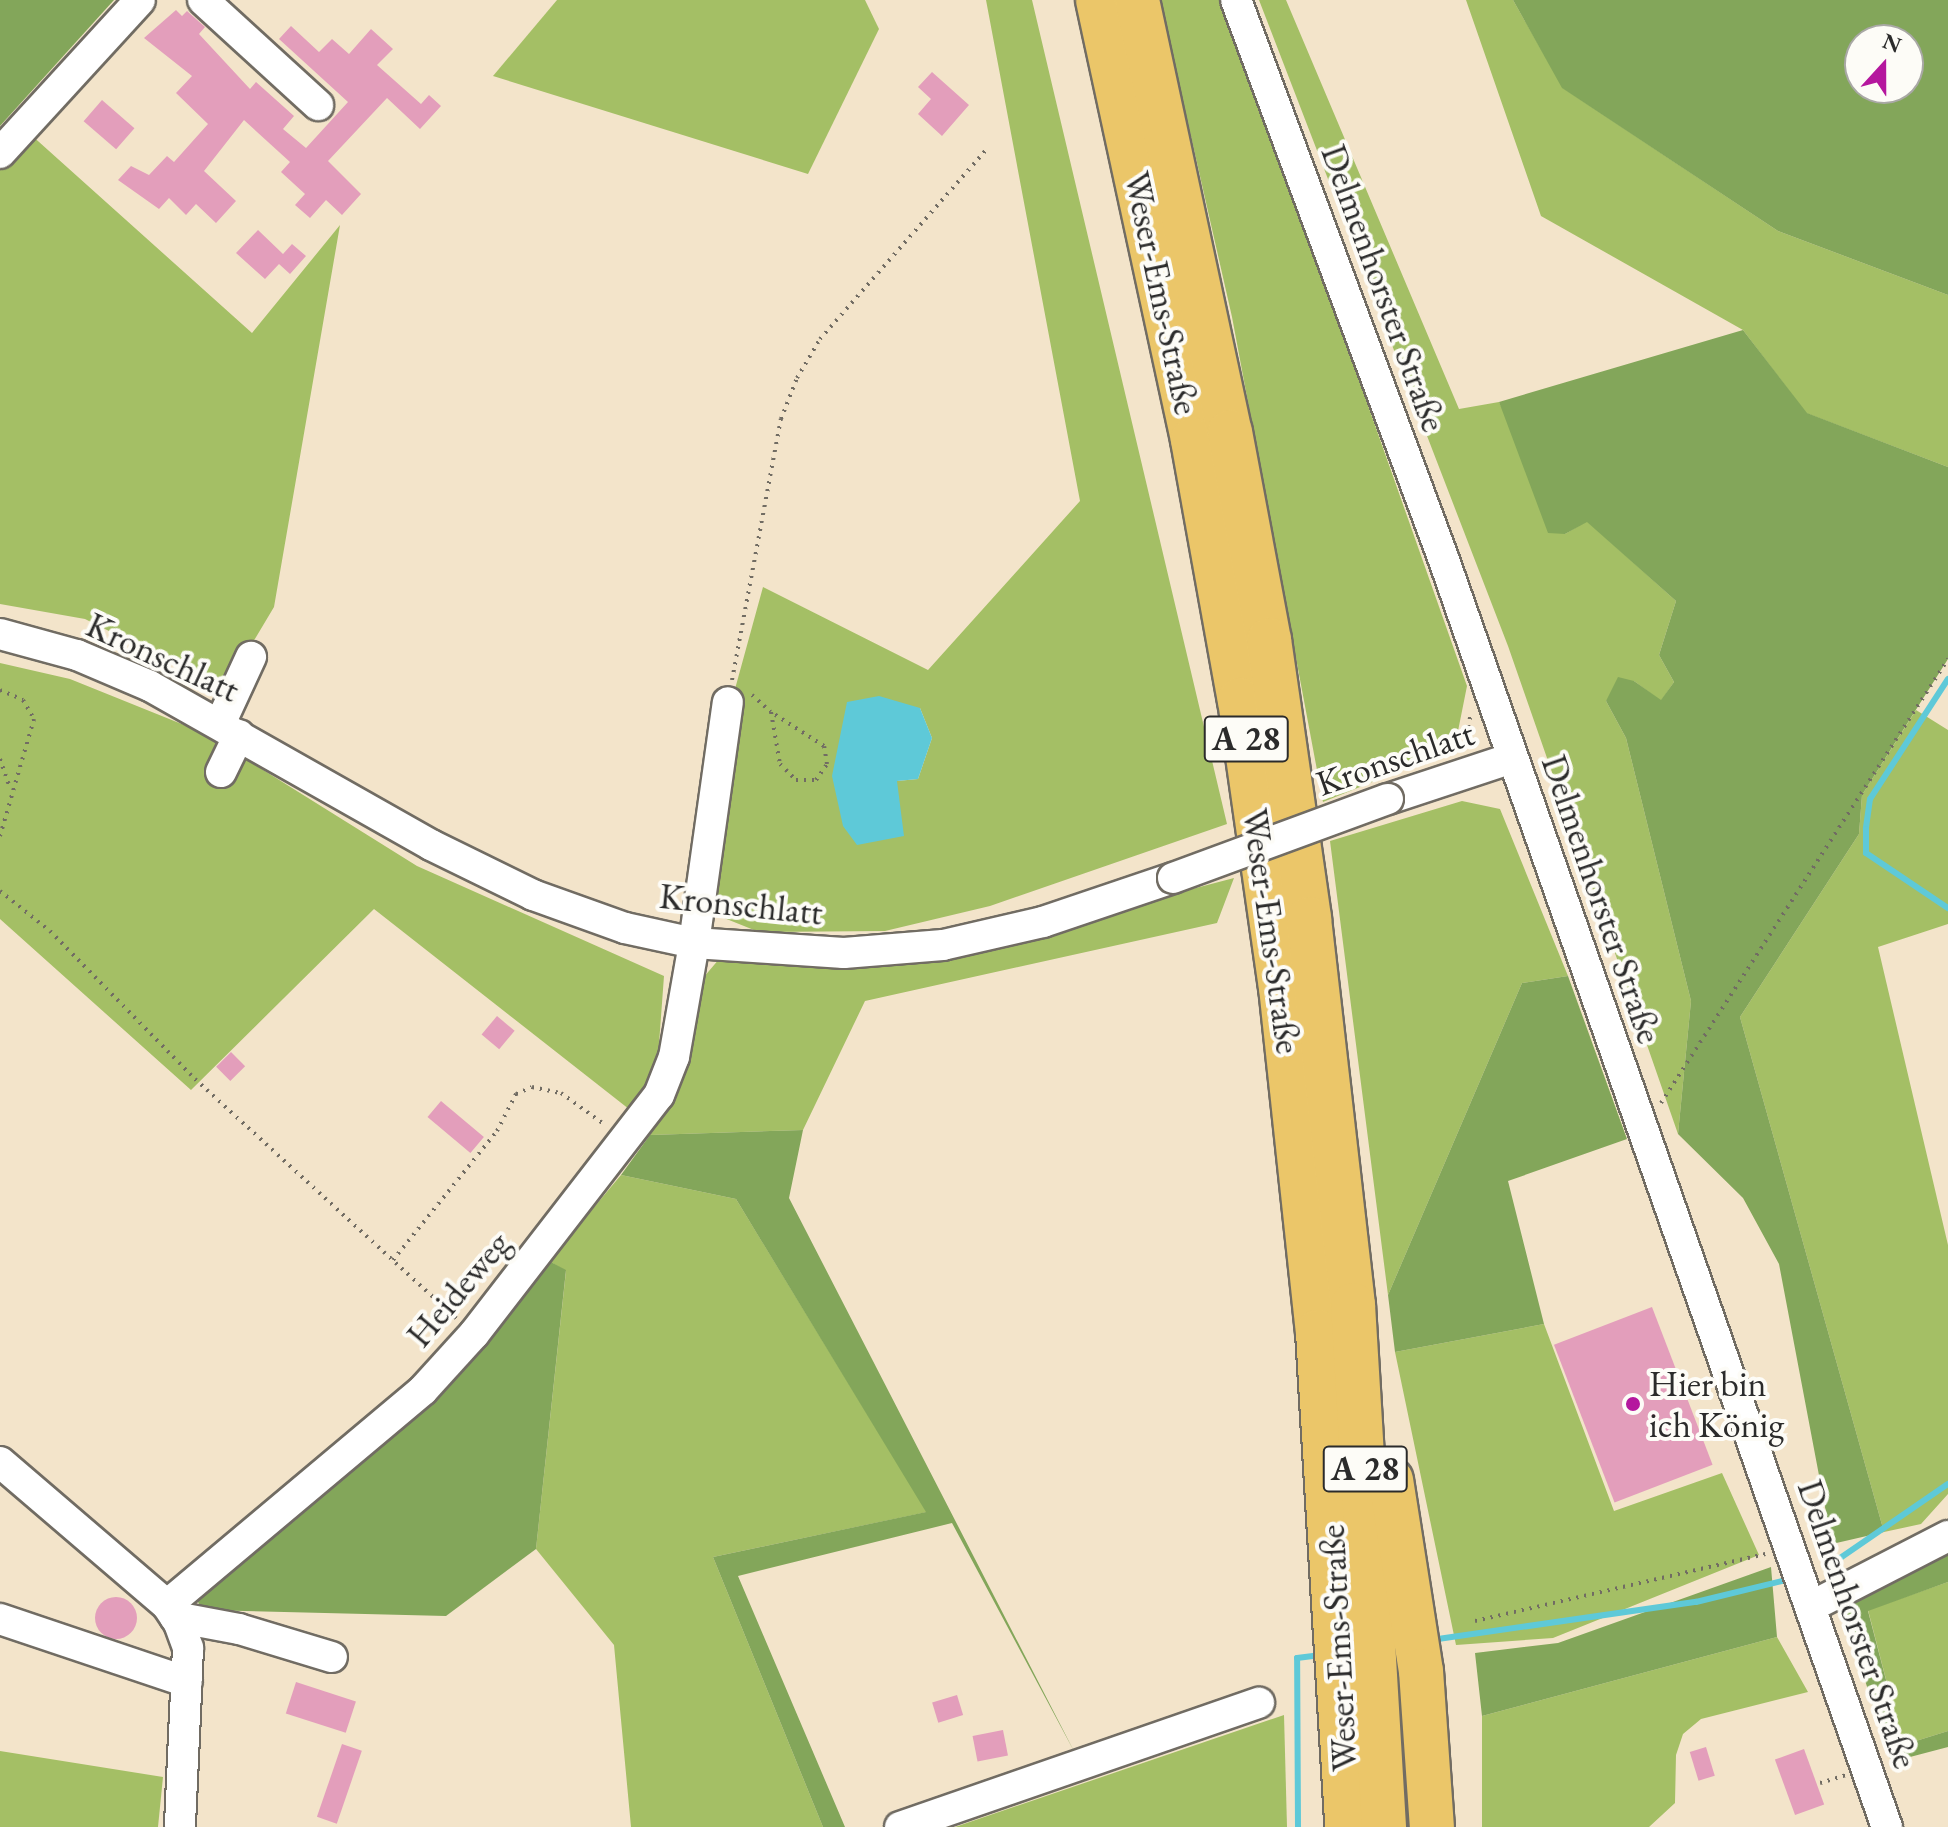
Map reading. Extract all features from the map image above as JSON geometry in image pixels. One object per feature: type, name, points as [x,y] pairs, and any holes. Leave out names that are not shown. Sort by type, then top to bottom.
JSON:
[{"type":"highway","name":"Weser-Ems-Straße","points":[[1098,0],[1184,396],[1240,700],[1301,1155],[1378,1654],[1347,1827]]},
{"type":"highway","name":"Weser-Ems-Straße","points":[[1137,0],[1191,238],[1269,640],[1309,919],[1353,1305],[1370,1328],[1384,1827]]},
{"type":"highway","points":[[1378,1654],[1432,1827]]},
{"type":"street","points":[[0,153],[140,0]]},
{"type":"street","points":[[203,0],[318,105]]},
{"type":"street","name":"Delmenhorster Straße","points":[[1236,0],[1445,563],[1487,691],[1792,1548],[1887,1827]]},
{"type":"street","name":"Kronschlatt","points":[[0,634],[77,655],[229,729],[431,845],[533,895],[625,928],[694,943],[844,953],[943,945],[1043,922],[1512,758]]},
{"type":"street","points":[[221,772],[229,729],[251,657]]},
{"type":"street","name":"Heideweg","points":[[171,1611],[423,1390],[474,1334],[659,1095],[674,1057],[694,943],[728,702]]},
{"type":"street","points":[[0,1462],[171,1611],[188,1648],[180,1827]]},
{"type":"street","points":[[1812,1606],[1948,1536]]},
{"type":"street","points":[[171,1611],[332,1657]]},
{"type":"street","points":[[0,1619],[187,1682]]},
{"type":"street","points":[[900,1827],[1259,1703]]},
{"type":"path","points":[[728,702],[781,419],[797,378],[820,339],[987,149]]},
{"type":"path","points":[[1644,1130],[1948,659]]},
{"type":"path","points":[[0,690],[23,700],[34,719],[10,787],[0,836]]},
{"type":"path","points":[[1445,754],[1468,727],[1471,696],[1487,691]]},
{"type":"path","points":[[728,702],[744,693],[759,697],[771,712],[824,746],[827,764],[816,780],[796,780],[780,764],[771,712]]},
{"type":"path","points":[[0,759],[10,787]]},
{"type":"path","points":[[0,891],[50,931],[195,1079],[474,1334]]},
{"type":"path","points":[[393,1260],[497,1131],[516,1094],[532,1087],[561,1093],[626,1140]]},
{"type":"path","points":[[1475,1621],[1792,1548]]},
{"type":"green space","points":[[0,0],[114,0],[0,126]]},
{"type":"green space","points":[[557,0],[865,0],[879,29],[808,174],[493,76]]},
{"type":"green space","points":[[986,0],[1032,0],[1227,824],[990,906],[885,931],[759,932],[719,916],[710,895],[735,689],[763,587],[928,670],[1080,501]],"holes":[[[920,708],[932,738],[918,779],[897,781]]]},
{"type":"green space","points":[[1160,0],[1225,0],[1467,686],[1457,736],[1429,759],[1323,802],[1232,317]]},
{"type":"green space","points":[[1259,0],[1286,0],[1459,409],[1499,402],[1565,534],[1587,521],[1676,601],[1659,655],[1674,682],[1661,701],[1634,681],[1606,701],[1626,738],[1691,1001],[1678,1134],[1508,646]]},
{"type":"green space","points":[[1466,0],[1513,0],[1563,88],[1778,231],[1948,295],[1948,467],[1806,413],[1743,330],[1541,216]]},
{"type":"green space","points":[[1513,0],[1948,0],[1948,295],[1778,231],[1562,88]]},
{"type":"green space","points":[[29,133],[252,333],[340,225],[274,607],[225,689],[85,619],[0,604],[0,165]]},
{"type":"green space","points":[[1743,330],[1807,413],[1948,467],[1948,659],[1862,795],[1859,834],[1740,1017],[1884,1532],[1832,1544],[1779,1264],[1743,1198],[1678,1134],[1691,1001],[1626,738],[1606,701],[1618,677],[1634,681],[1661,700],[1674,682],[1659,655],[1676,601],[1587,522],[1565,534],[1548,533],[1499,402]]},
{"type":"green space","points":[[0,663],[70,679],[204,733],[417,866],[664,976],[657,1071],[634,1113],[374,909],[191,1090],[0,919]]},
{"type":"green space","points":[[1916,710],[1948,730],[1948,924],[1878,947],[1948,1245],[1948,1494],[1921,1524],[1884,1532],[1740,1017],[1859,834],[1862,795]]},
{"type":"green space","points":[[1462,801],[1500,809],[1568,976],[1522,983],[1388,1295],[1330,841]]},
{"type":"green space","points":[[1234,878],[1217,923],[865,1001],[803,1130],[650,1135],[667,1102],[703,978],[720,958],[798,967],[926,959]]},
{"type":"green space","points":[[1568,976],[1627,1139],[1508,1181],[1544,1324],[1395,1352],[1388,1295],[1522,983]]},
{"type":"green space","points":[[803,1130],[789,1198],[1076,1755],[952,1523],[738,1576],[845,1827],[823,1827],[713,1557],[926,1512],[736,1199],[621,1175],[650,1135]]},
{"type":"green space","points":[[621,1175],[736,1199],[927,1512],[713,1557],[823,1827],[631,1827],[614,1645],[536,1549],[566,1271],[549,1261]]},
{"type":"green space","points":[[549,1261],[566,1270],[536,1549],[446,1616],[202,1610],[194,1594]]},
{"type":"green space","points":[[1544,1324],[1614,1511],[1722,1473],[1759,1555],[1553,1638],[1456,1645],[1395,1352]]},
{"type":"green space","points":[[1948,1552],[1948,1582],[1868,1611],[1903,1745],[1948,1731],[1948,1747],[1891,1762],[1841,1605]]},
{"type":"green space","points":[[1771,1567],[1777,1637],[1482,1716],[1475,1653],[1558,1643]]},
{"type":"green space","points":[[1948,1582],[1948,1731],[1903,1745],[1868,1610]]},
{"type":"green space","points":[[1777,1637],[1808,1692],[1701,1719],[1683,1734],[1676,1755],[1675,1803],[1649,1827],[1482,1827],[1482,1716]]},
{"type":"green space","points":[[1284,1715],[1287,1827],[955,1827]]},
{"type":"green space","points":[[0,1751],[163,1777],[158,1827],[0,1827]]},
{"type":"water","points":[[879,696],[920,708],[932,738],[918,779],[897,781],[904,836],[857,845],[843,826],[832,776],[847,702]]},
{"type":"building","points":[[176,10],[182,16],[187,11],[205,27],[199,34],[250,89],[256,82],[294,116],[283,129],[306,148],[348,102],[279,39],[291,26],[319,52],[332,39],[349,54],[371,29],[393,49],[377,65],[421,104],[429,95],[441,106],[420,129],[387,98],[328,161],[361,194],[342,215],[326,200],[310,218],[295,205],[305,194],[281,172],[290,162],[244,120],[204,171],[236,201],[216,223],[196,204],[186,215],[169,198],[159,209],[118,180],[131,166],[149,175],[167,156],[174,162],[208,124],[176,93],[192,76],[144,38]]},
{"type":"building","points":[[932,72],[969,105],[942,136],[918,114],[931,99],[918,87]]},
{"type":"building","points":[[102,100],[134,128],[116,149],[84,121]]},
{"type":"building","points":[[258,230],[283,254],[292,244],[306,256],[290,274],[279,264],[265,279],[236,253]]},
{"type":"building","points":[[497,1016],[515,1031],[499,1049],[482,1034]]},
{"type":"building","points":[[231,1052],[245,1066],[230,1081],[216,1067]]},
{"type":"building","points":[[441,1101],[484,1137],[470,1153],[428,1117]]},
{"type":"building","name":"Hier bin ich König","points":[[1652,1307],[1713,1465],[1615,1502],[1554,1345]]},
{"type":"building","points":[[116,1597],[131,1603],[137,1618],[131,1633],[116,1639],[101,1633],[95,1618],[101,1603]]},
{"type":"building","points":[[296,1682],[356,1701],[346,1733],[286,1713]]},
{"type":"building","points":[[957,1695],[963,1715],[938,1723],[932,1703]]},
{"type":"building","points":[[1003,1730],[1008,1756],[978,1761],[973,1736]]},
{"type":"building","points":[[342,1744],[362,1751],[337,1824],[317,1817]]},
{"type":"building","points":[[1706,1747],[1715,1776],[1699,1781],[1690,1752]]},
{"type":"building","points":[[1804,1749],[1824,1804],[1795,1815],[1775,1760]]},
{"type":"waterway","points":[[1948,679],[1870,799],[1866,829],[1866,853],[1948,908]]},
{"type":"waterway","points":[[1830,1565],[1948,1484]]},
{"type":"waterway","points":[[1431,1640],[1696,1602],[1782,1581]]},
{"type":"waterway","points":[[1298,1827],[1297,1658],[1321,1655]]},
{"type":"place","name":"Hier bin ich König","points":[[1633,1404]]}]
